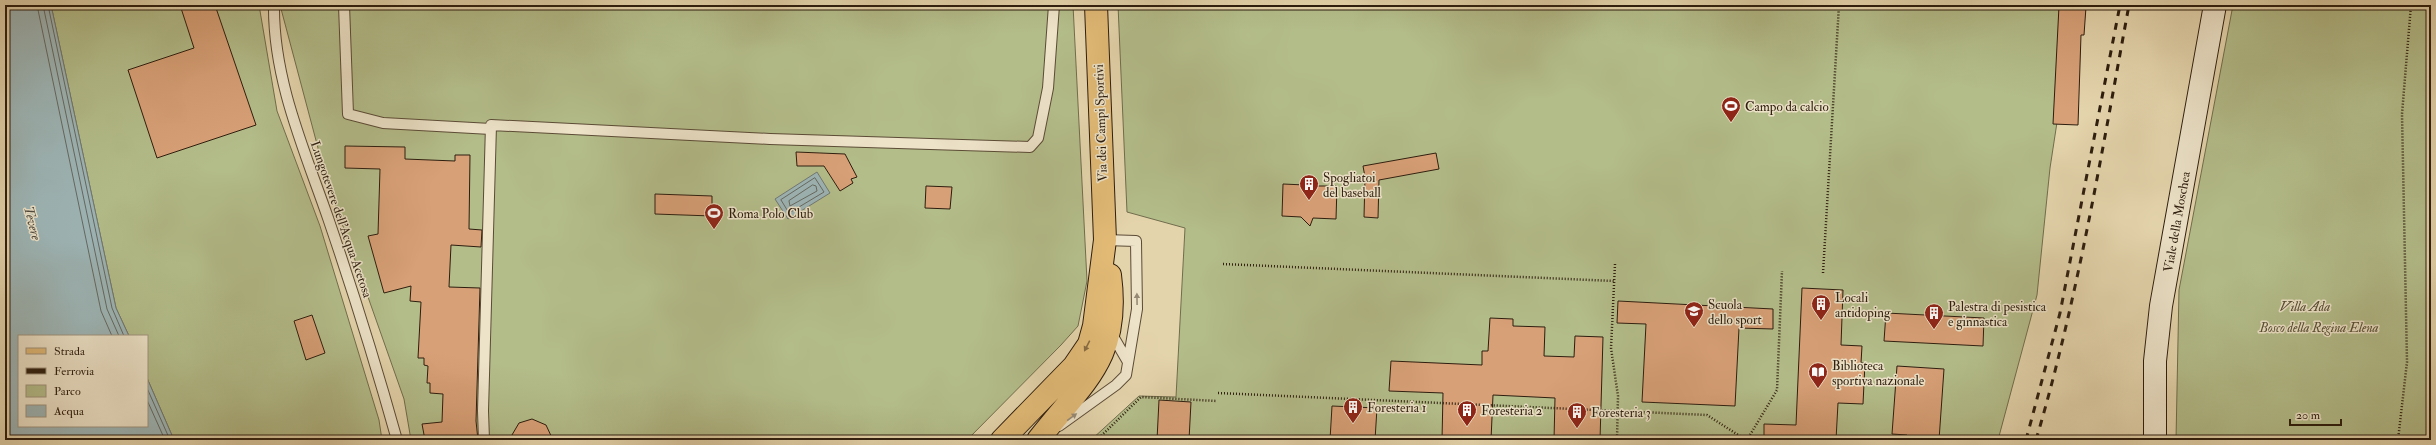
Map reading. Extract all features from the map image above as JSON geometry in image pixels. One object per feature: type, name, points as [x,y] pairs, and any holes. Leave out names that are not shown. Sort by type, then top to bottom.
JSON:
[{"type":"main road","name":"Via dei Campi Sportivi","points":[[1039,440],[1080,392],[1096,368],[1113,336],[1112,296],[1105,240],[1096,5]]},
{"type":"main road","name":"Via dei Campi Sportivi","points":[[1002,440],[1080,359],[1089,344],[1097,308],[1105,240]]},
{"type":"street","name":"Viale della Moschea","points":[[2155,440],[2155,368],[2161,306],[2213,7]]},
{"type":"lane","name":"Lungotevere dell'Acqua Acetosa","points":[[274,5],[275,35],[292,116],[367,333],[397,440]]},
{"type":"lane","points":[[344,5],[348,114],[383,124],[491,128]]},
{"type":"lane","points":[[484,440],[483,411],[491,125],[770,139],[1030,147],[1038,138],[1048,88],[1054,5]]},
{"type":"lane","points":[[1039,440],[1116,385],[1126,375],[1137,309],[1136,241],[1105,240]]},
{"type":"lane","points":[[1097,308],[1128,362]]},
{"type":"lane","points":[[1113,336],[1125,342],[1133,338]]},
{"type":"path","points":[[1823,273],[1839,5]]},
{"type":"path","points":[[2398,440],[2407,362],[2402,114],[2411,5]]},
{"type":"path","points":[[1223,264],[1614,282]]},
{"type":"path","points":[[1615,264],[1611,348],[1618,411],[1617,440]]},
{"type":"path","points":[[1218,393],[1707,415],[1747,440],[1777,390],[1782,271]]},
{"type":"path","points":[[1097,440],[1141,397],[1217,401]]},
{"type":"green space","points":[[51,5],[259,5],[277,111],[320,226],[379,420],[382,440],[174,440],[148,380],[148,335],[129,335],[116,308]]},
{"type":"green space","name":"Roma Polo Club","points":[[280,5],[1073,5],[1087,281],[1078,326],[967,440],[411,440],[404,399],[326,178]]},
{"type":"green space","points":[[1118,5],[2075,5],[2050,168],[2037,295],[1998,440],[1091,440],[1139,396],[1176,397],[1185,228],[1127,212]]},
{"type":"green space","name":"Villa Ada","points":[[2233,5],[2431,5],[2431,440],[2176,440],[2179,290]]},
{"type":"water","name":"Tevere","points":[[5,5],[51,5],[116,308],[129,335],[18,335],[18,427],[148,427],[148,380],[174,440],[5,440]]},
{"type":"water","points":[[817,172],[830,193],[788,219],[775,199]]},
{"type":"building","points":[[180,5],[215,5],[256,125],[157,158],[128,70],[194,48]]},
{"type":"building","points":[[2059,6],[2086,7],[2084,35],[2081,35],[2078,125],[2053,124]]},
{"type":"building","points":[[345,146],[405,147],[405,159],[455,161],[455,155],[470,155],[469,229],[482,230],[481,247],[451,245],[449,287],[480,288],[476,421],[478,440],[425,440],[422,424],[442,422],[443,394],[430,393],[430,383],[427,383],[428,366],[424,365],[424,358],[418,358],[421,302],[410,301],[411,286],[384,293],[368,236],[378,234],[380,169],[345,168]]},
{"type":"building","points":[[796,152],[845,154],[857,177],[851,179],[853,183],[840,191],[824,166],[797,166]]},
{"type":"building","points":[[1436,153],[1439,169],[1379,180],[1378,218],[1364,217],[1365,177],[1363,166]]},
{"type":"building","name":"Spogliatoi del baseball","points":[[1311,175],[1315,186],[1337,186],[1336,219],[1313,218],[1310,226],[1301,217],[1282,216],[1283,184],[1305,185]]},
{"type":"building","points":[[926,186],[952,187],[950,209],[925,208]]},
{"type":"building","points":[[655,194],[712,196],[712,216],[655,214]]},
{"type":"building","points":[[1802,288],[1843,290],[1841,345],[1862,346],[1861,363],[1865,363],[1863,404],[1838,403],[1836,440],[1764,440],[1764,424],[1796,425]]},
{"type":"building","points":[[1618,301],[1773,309],[1773,329],[1739,328],[1735,406],[1642,402],[1646,324],[1617,323]]},
{"type":"building","name":"Palestra di pesistica e ginnastica","points":[[1886,313],[1984,318],[1983,346],[1884,341]]},
{"type":"building","points":[[312,315],[325,353],[306,360],[294,321]]},
{"type":"building","points":[[1490,318],[1513,319],[1513,326],[1545,327],[1544,356],[1574,357],[1575,336],[1603,337],[1600,440],[1554,440],[1555,398],[1493,395],[1491,440],[1442,440],[1443,393],[1389,391],[1391,361],[1482,365],[1482,351],[1488,351]]},
{"type":"building","points":[[1897,366],[1944,369],[1939,440],[1907,440],[1907,435],[1892,434]]},
{"type":"building","points":[[1159,400],[1191,402],[1189,440],[1157,440]]},
{"type":"building","name":"Foresteria 1","points":[[1332,406],[1377,408],[1375,440],[1330,440]]},
{"type":"building","points":[[532,419],[546,425],[553,440],[509,440],[519,423]]},
{"type":"railway","points":[[2026,440],[2060,313],[2120,5]]},
{"type":"railway","points":[[2036,440],[2051,387],[2077,278],[2099,169],[2129,5]]},
{"type":"place","name":"Campo da calcio","points":[[1731,123]]},
{"type":"place","name":"Spogliatoi del baseball","points":[[1309,201]]},
{"type":"place","name":"Roma Polo Club","points":[[714,230]]},
{"type":"place","name":"Locali antidoping","points":[[1821,321]]},
{"type":"place","name":"Scuola dello sport","points":[[1694,328]]},
{"type":"place","name":"Palestra di pesistica e ginnastica","points":[[1934,330]]},
{"type":"place","name":"Biblioteca sportiva nazionale","points":[[1818,389]]},
{"type":"place","name":"Foresteria 1","points":[[1353,424]]},
{"type":"place","name":"Foresteria 2","points":[[1467,427]]},
{"type":"place","name":"Foresteria 3","points":[[1577,429]]},
{"type":"park label","name":"Bosco della Regina Elena","points":[[2319,327]]}]
